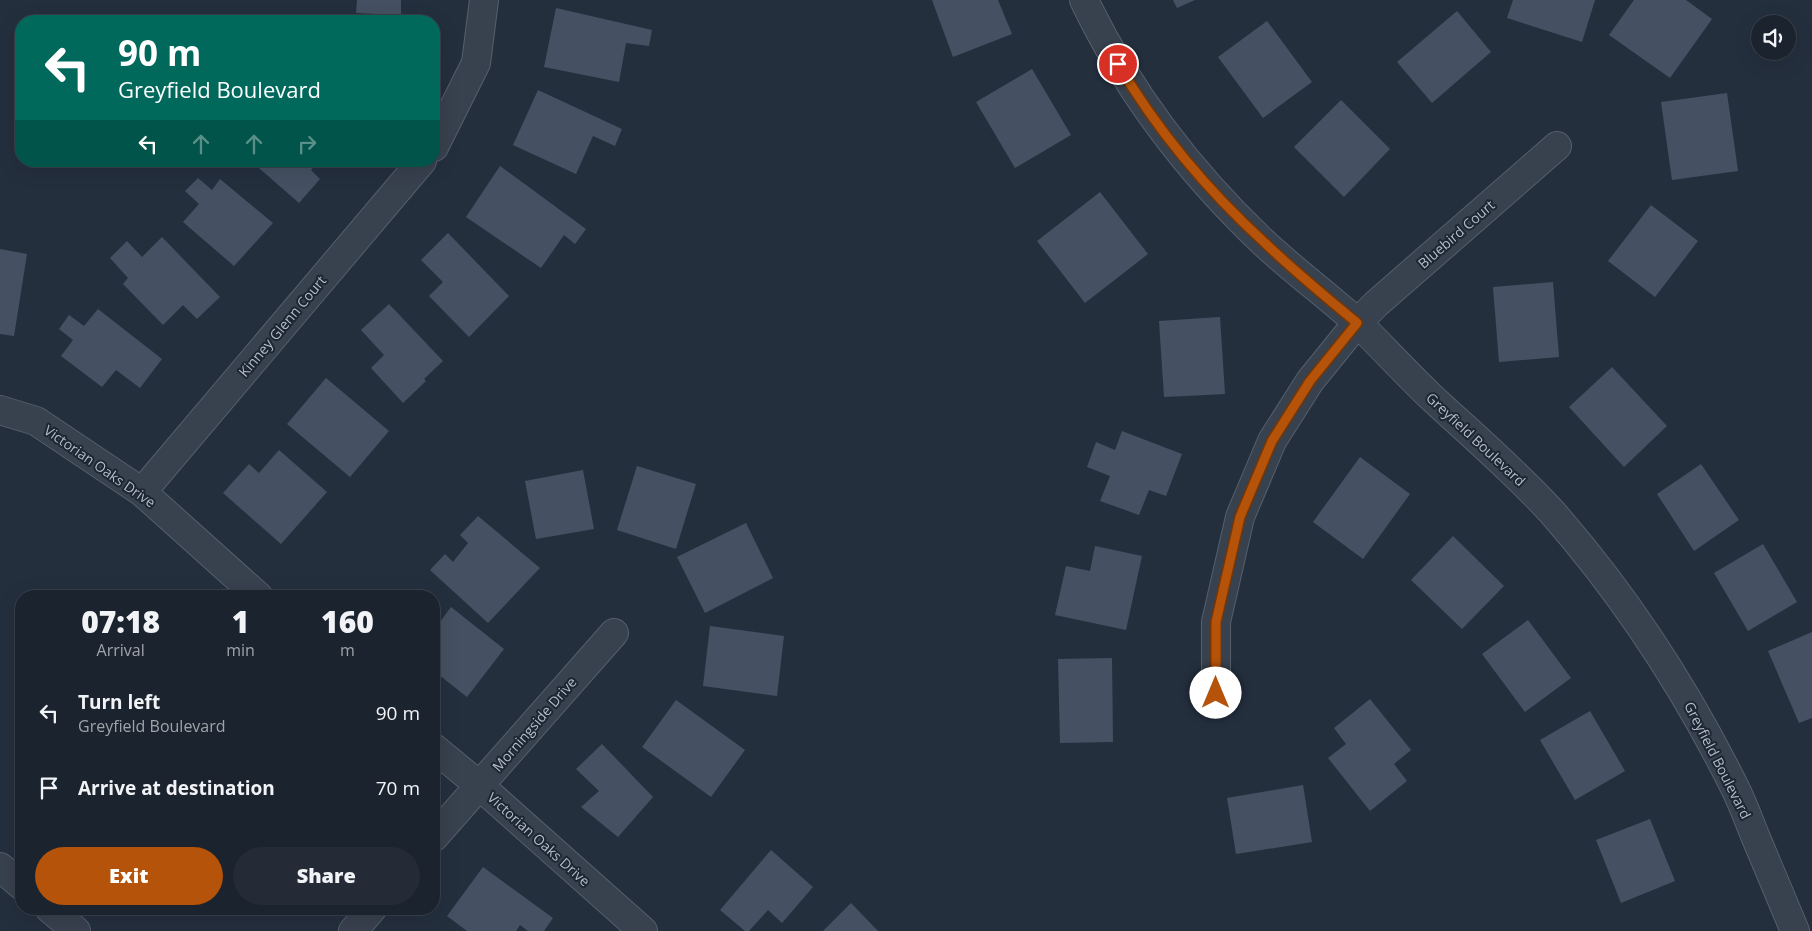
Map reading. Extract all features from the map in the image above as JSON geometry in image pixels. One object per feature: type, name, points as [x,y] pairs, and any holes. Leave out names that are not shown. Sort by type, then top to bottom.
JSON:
[{"type":"street","points":[[440,135],[476,63],[484,0]]},
{"type":"street","name":"Greyfield Boulevard","points":[[1084,0],[1102,37],[1134,90],[1168,138],[1216,194],[1264,243],[1357,323],[1430,396],[1494,454],[1549,510],[1592,560],[1645,634],[1690,703],[1736,790],[1795,931]]},
{"type":"street","name":"Bluebird Court","points":[[1216,693],[1216,622],[1240,517],[1272,441],[1310,381],[1357,323],[1376,304],[1557,146]]},
{"type":"street","name":"Kinney Glenn Court","points":[[142,492],[417,167]]},
{"type":"street","name":"Victorian Oaks Drive","points":[[0,410],[36,421],[142,492],[251,590]]},
{"type":"street","name":"Morningside Drive","points":[[440,830],[614,633]]},
{"type":"street","name":"Victorian Oaks Drive","points":[[440,753],[480,786],[643,931]]},
{"type":"street","points":[[0,866],[15,880]]},
{"type":"street","points":[[57,915],[76,931]]},
{"type":"street","points":[[353,931],[367,915]]},
{"type":"building","points":[[357,0],[401,0],[401,15],[356,13]]},
{"type":"building","points":[[932,0],[998,0],[1012,34],[953,57]]},
{"type":"building","points":[[1173,0],[1195,0],[1177,8]]},
{"type":"building","points":[[1513,0],[1595,0],[1582,42],[1507,18]]},
{"type":"building","points":[[1634,0],[1686,0],[1712,19],[1670,78],[1609,35]]},
{"type":"building","points":[[556,8],[652,30],[649,46],[626,43],[619,82],[544,67]]},
{"type":"building","points":[[1457,11],[1491,52],[1432,103],[1397,62]]},
{"type":"building","points":[[1267,21],[1312,82],[1263,118],[1218,57]]},
{"type":"building","points":[[1032,69],[1071,135],[1015,168],[976,102]]},
{"type":"building","points":[[538,90],[622,129],[615,146],[593,136],[576,174],[513,145]]},
{"type":"building","points":[[1727,93],[1738,171],[1672,180],[1661,102]]},
{"type":"building","points":[[1341,100],[1390,149],[1344,197],[1294,147]]},
{"type":"building","points":[[500,166],[586,229],[575,244],[564,235],[541,268],[466,217]]},
{"type":"building","points":[[258,167],[314,167],[311,170],[320,179],[299,203]]},
{"type":"building","points":[[198,178],[212,190],[220,179],[273,223],[234,266],[183,222],[199,204],[185,191]]},
{"type":"building","points":[[1100,192],[1148,254],[1085,303],[1037,241]]},
{"type":"building","points":[[1651,205],[1698,241],[1655,297],[1608,261]]},
{"type":"building","points":[[448,233],[509,296],[469,337],[429,296],[443,282],[421,260]]},
{"type":"building","points":[[162,237],[220,297],[197,319],[183,305],[163,325],[123,284],[128,278],[110,258],[127,241],[142,257]]},
{"type":"building","points":[[0,249],[27,254],[14,336],[0,334]]},
{"type":"building","points":[[1553,282],[1559,357],[1499,362],[1493,287]]},
{"type":"building","points":[[389,304],[443,361],[403,403],[371,368],[384,355],[361,330]]},
{"type":"building","points":[[98,309],[162,359],[140,388],[116,370],[102,387],[61,356],[73,340],[59,329],[69,315],[84,326]]},
{"type":"building","points":[[1220,317],[1225,394],[1164,397],[1159,321]]},
{"type":"building","points":[[1612,367],[1667,426],[1624,467],[1569,407]]},
{"type":"building","points":[[326,378],[389,431],[350,477],[287,424]]},
{"type":"building","points":[[1122,431],[1182,454],[1166,496],[1149,490],[1139,515],[1100,501],[1110,476],[1087,467],[1096,442],[1115,450]]},
{"type":"building","points":[[279,450],[327,492],[281,544],[223,493],[249,464],[259,473]]},
{"type":"building","points":[[1360,457],[1410,494],[1363,559],[1313,522]]},
{"type":"building","points":[[1701,464],[1739,520],[1694,551],[1657,494]]},
{"type":"building","points":[[637,466],[696,484],[676,549],[617,530]]},
{"type":"building","points":[[583,470],[594,529],[536,539],[525,481]]},
{"type":"building","points":[[478,516],[540,568],[488,623],[430,570],[445,554],[453,562],[468,543],[460,535]]},
{"type":"building","points":[[746,523],[773,578],[705,613],[677,557]]},
{"type":"building","points":[[1453,536],[1504,586],[1462,629],[1411,580]]},
{"type":"building","points":[[1763,544],[1797,602],[1748,631],[1714,573]]},
{"type":"building","points":[[1095,546],[1142,556],[1126,630],[1055,615],[1066,566],[1090,571]]},
{"type":"building","points":[[451,607],[504,649],[467,697],[440,676],[440,622]]},
{"type":"building","points":[[1528,620],[1571,678],[1525,712],[1482,654]]},
{"type":"building","points":[[710,626],[784,636],[777,696],[703,686]]},
{"type":"building","points":[[1812,632],[1812,718],[1799,723],[1768,651]]},
{"type":"building","points":[[1112,658],[1113,742],[1060,743],[1058,659]]},
{"type":"building","points":[[1370,699],[1411,750],[1394,764],[1407,781],[1370,811],[1328,758],[1346,744],[1334,728]]},
{"type":"building","points":[[676,700],[745,750],[711,797],[642,747]]},
{"type":"building","points":[[1590,711],[1625,771],[1575,800],[1540,740]]},
{"type":"building","points":[[602,744],[653,797],[618,837],[581,807],[599,791],[576,769]]},
{"type":"building","points":[[1303,785],[1312,842],[1236,854],[1227,798]]},
{"type":"building","points":[[1650,819],[1675,881],[1621,903],[1596,840]]},
{"type":"building","points":[[771,850],[813,887],[782,923],[768,910],[749,931],[745,931],[720,910]]},
{"type":"building","points":[[483,867],[553,918],[544,931],[528,931],[520,925],[516,931],[467,931],[447,916]]},
{"type":"building","points":[[851,903],[878,931],[823,931]]},
{"type":"route","points":[[1118,64],[1168,138],[1216,194],[1264,243],[1357,323],[1310,381],[1272,441],[1240,517],[1216,622],[1216,693]]}]
